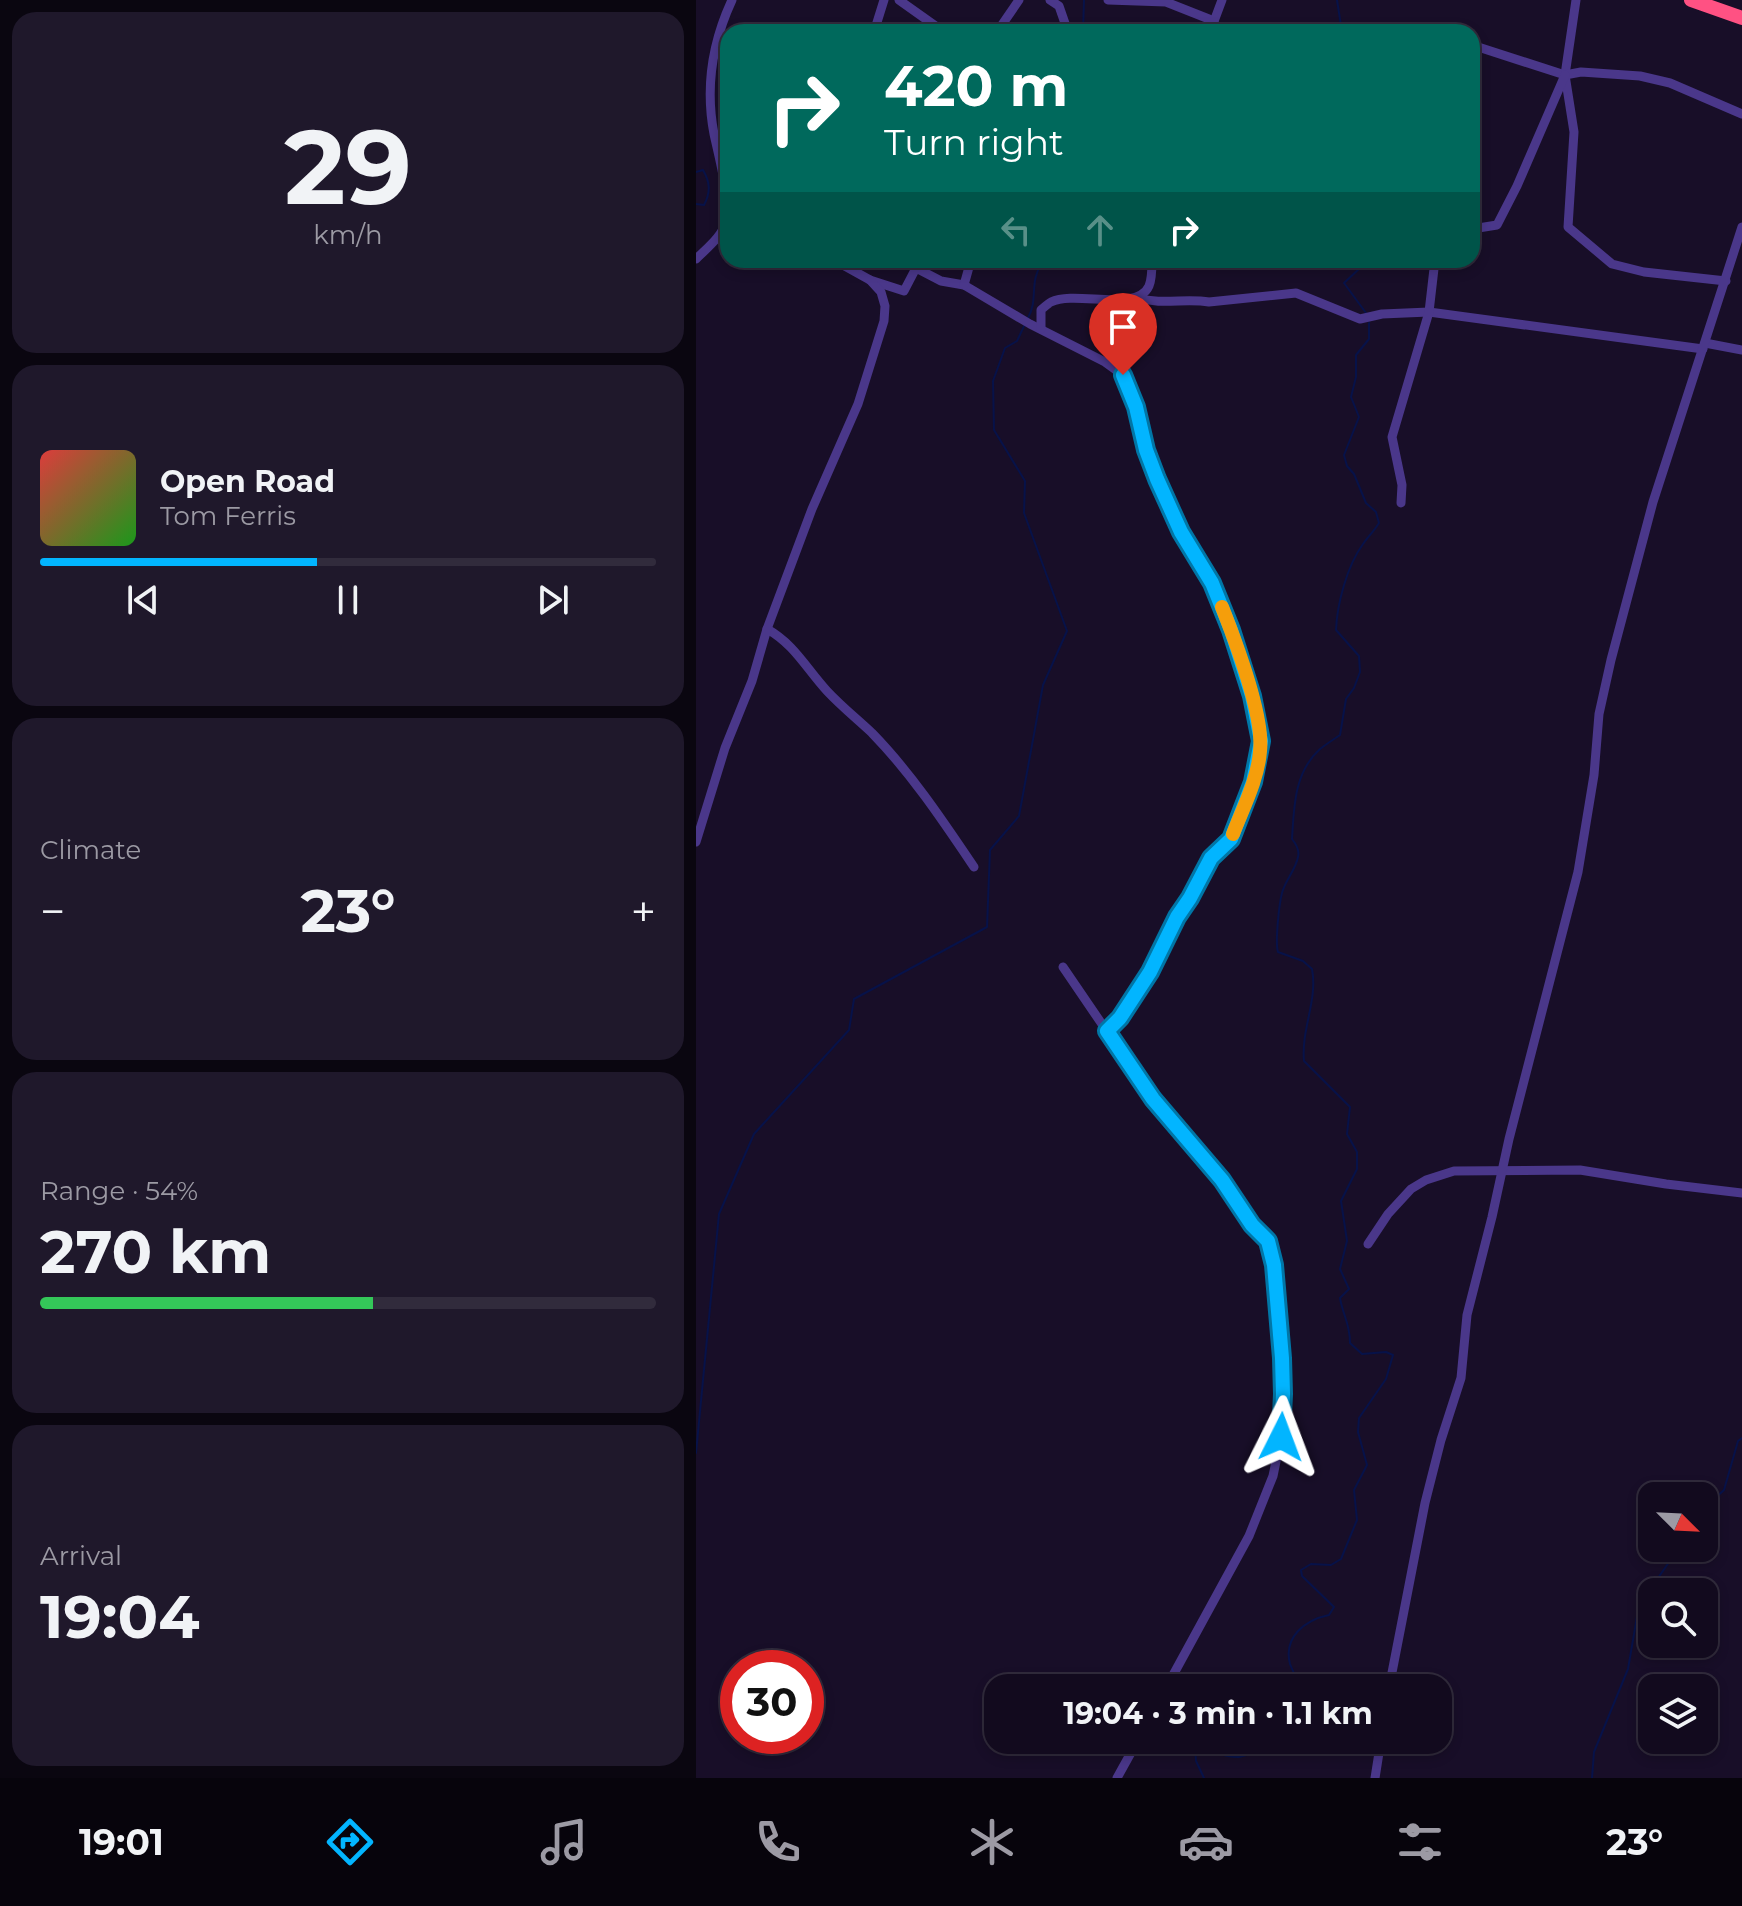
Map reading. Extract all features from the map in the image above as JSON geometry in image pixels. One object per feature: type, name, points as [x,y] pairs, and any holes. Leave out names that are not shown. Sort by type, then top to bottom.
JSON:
[{"type":"highway","points":[[1691,0],[1742,18]]},
{"type":"street","points":[[723,24],[732,0]]},
{"type":"street","points":[[876,24],[884,0]]},
{"type":"street","points":[[899,0],[933,24]]},
{"type":"street","points":[[1002,24],[1019,0]]},
{"type":"street","points":[[1050,0],[1059,6],[1065,24]]},
{"type":"street","points":[[1108,0],[1166,2],[1214,21]]},
{"type":"street","points":[[1213,24],[1222,0]]},
{"type":"street","points":[[1480,228],[1497,225],[1565,75],[1576,0]]},
{"type":"street","points":[[720,33],[710,72],[714,131],[720,159]]},
{"type":"street","points":[[1480,48],[1565,75],[1581,72],[1640,76],[1670,83],[1742,114]]},
{"type":"street","points":[[1565,75],[1574,132],[1568,227],[1612,264],[1644,272],[1726,281]]},
{"type":"street","points":[[1392,1674],[1425,1503],[1461,1378],[1467,1315],[1578,872],[1594,775],[1599,714],[1611,660],[1653,502],[1742,227]]},
{"type":"street","points":[[696,259],[720,233]]},
{"type":"street","points":[[848,268],[870,280],[904,291],[916,268],[941,281],[964,285],[1105,362],[1123,375],[1136,407],[1146,450],[1157,479],[1181,532],[1212,583],[1231,630],[1252,696],[1261,741],[1253,782],[1231,839],[1211,858],[1150,972],[1120,1018],[1107,1031]]},
{"type":"street","points":[[964,285],[969,268]]},
{"type":"street","points":[[1138,298],[1149,287],[1151,268]]},
{"type":"street","points":[[1401,503],[1402,485],[1392,437],[1429,312],[1434,268]]},
{"type":"street","points":[[696,842],[767,629],[812,509],[870,372],[885,306],[881,292],[870,280]]},
{"type":"street","points":[[1041,329],[1041,310],[1051,302],[1085,297],[1209,302],[1296,293],[1360,319],[1382,314],[1429,312],[1742,350]]},
{"type":"street","points":[[767,629],[783,638],[840,705],[892,756],[921,791],[974,867]]},
{"type":"street","points":[[1063,967],[1153,1099],[1222,1180],[1252,1225],[1268,1241],[1274,1265],[1283,1394],[1281,1437],[1273,1476],[1249,1536],[1174,1674]]},
{"type":"street","points":[[1368,1244],[1400,1199],[1426,1180],[1454,1171],[1580,1170],[1742,1193]]},
{"type":"street","points":[[1117,1778],[1130,1754]]},
{"type":"street","points":[[1375,1778],[1379,1754]]},
{"type":"waterway","points":[[1083,24],[1084,0]]},
{"type":"waterway","points":[[1337,0],[1341,24]]},
{"type":"waterway","points":[[696,172],[703,170],[709,187],[704,205],[696,204]]},
{"type":"waterway","points":[[1028,318],[1039,268]]},
{"type":"waterway","points":[[1360,268],[1344,283],[1366,313]]},
{"type":"waterway","points":[[1294,1674],[1289,1654],[1293,1638],[1304,1626],[1329,1615],[1334,1607],[1302,1576],[1301,1570],[1311,1564],[1331,1565],[1341,1559],[1357,1520],[1354,1490],[1367,1465],[1358,1432],[1359,1418],[1386,1379],[1393,1355],[1386,1352],[1362,1354],[1350,1343],[1340,1298],[1349,1289],[1340,1269],[1347,1241],[1341,1201],[1357,1169],[1357,1152],[1347,1134],[1350,1107],[1304,1061],[1313,992],[1312,969],[1303,961],[1278,952],[1277,941],[1282,893],[1298,854],[1292,839],[1300,780],[1311,759],[1340,735],[1346,699],[1360,672],[1359,656],[1336,630],[1338,609],[1348,574],[1357,553],[1379,523],[1376,512],[1366,503],[1344,455],[1359,417],[1351,397],[1356,377],[1356,355],[1369,339],[1369,323]]},
{"type":"waterway","points":[[696,1453],[719,1214],[754,1134],[849,1030],[854,999],[987,927],[990,850],[1019,816],[1043,685],[1067,631],[1024,513],[1025,481],[994,430],[993,381],[1005,348],[1017,341],[1025,324]]},
{"type":"waterway","points":[[1718,1495],[1724,1490],[1738,1441],[1742,1438]]},
{"type":"waterway","points":[[1592,1778],[1594,1752],[1628,1669],[1639,1605],[1669,1562]]},
{"type":"waterway","points":[[1195,1754],[1204,1778]]},
{"type":"waterway","points":[[1220,1754],[1232,1757],[1248,1754]]},
{"type":"slow traffic","points":[[1222,607],[1252,696],[1261,741],[1253,782],[1233,834]]},
{"type":"route","points":[[1123,375],[1136,407],[1146,450],[1157,479],[1181,532],[1212,583],[1231,630],[1252,696],[1261,741],[1253,782],[1231,839],[1211,858],[1150,972],[1120,1018],[1107,1031],[1153,1099],[1222,1180],[1252,1225],[1268,1241],[1277,1290],[1282,1358],[1281,1437]]}]
